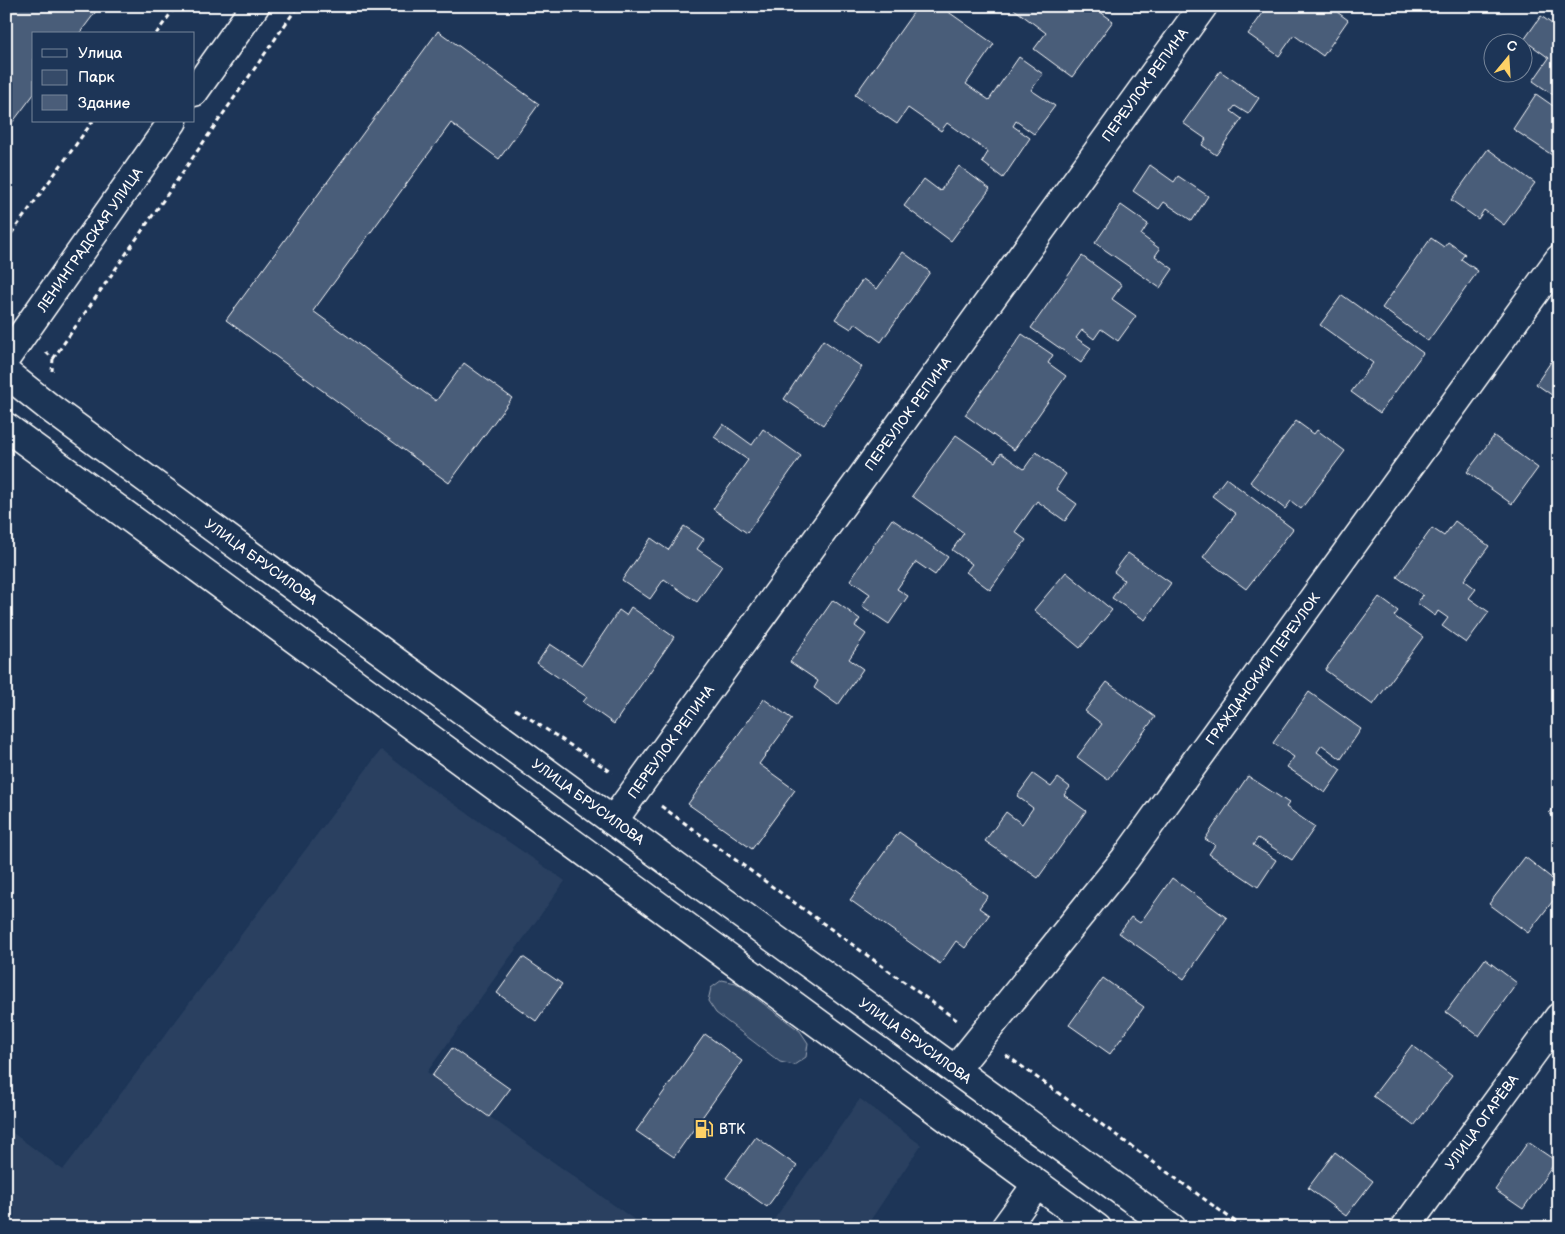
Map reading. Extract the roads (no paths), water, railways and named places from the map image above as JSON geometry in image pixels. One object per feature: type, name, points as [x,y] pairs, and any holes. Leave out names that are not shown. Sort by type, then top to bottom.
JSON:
[{"type":"main road","points":[[195,91],[255,6]]},
{"type":"main road","name":"ПЕРЕУЛОК РЕПИНА","points":[[614,821],[1203,6]]},
{"type":"main road","name":"ЛЕНИНГРАДСКАЯ УЛИЦА","points":[[6,358],[172,122]]},
{"type":"main road","name":"ГРАЖДАНСКИЙ ПЕРЕУЛОК","points":[[955,1070],[1125,860],[1559,259]]},
{"type":"main road","name":"УЛИЦА БРУСИЛОВА","points":[[6,372],[50,408],[1172,1228]]},
{"type":"main road","points":[[6,427],[1097,1228]]},
{"type":"main road","name":"УЛИЦА ОГАРЁВА","points":[[1405,1228],[1559,1017]]},
{"type":"main road","points":[[1005,1228],[1037,1184]]},
{"type":"place","name":"ВТК","points":[[704,1129]]}]
